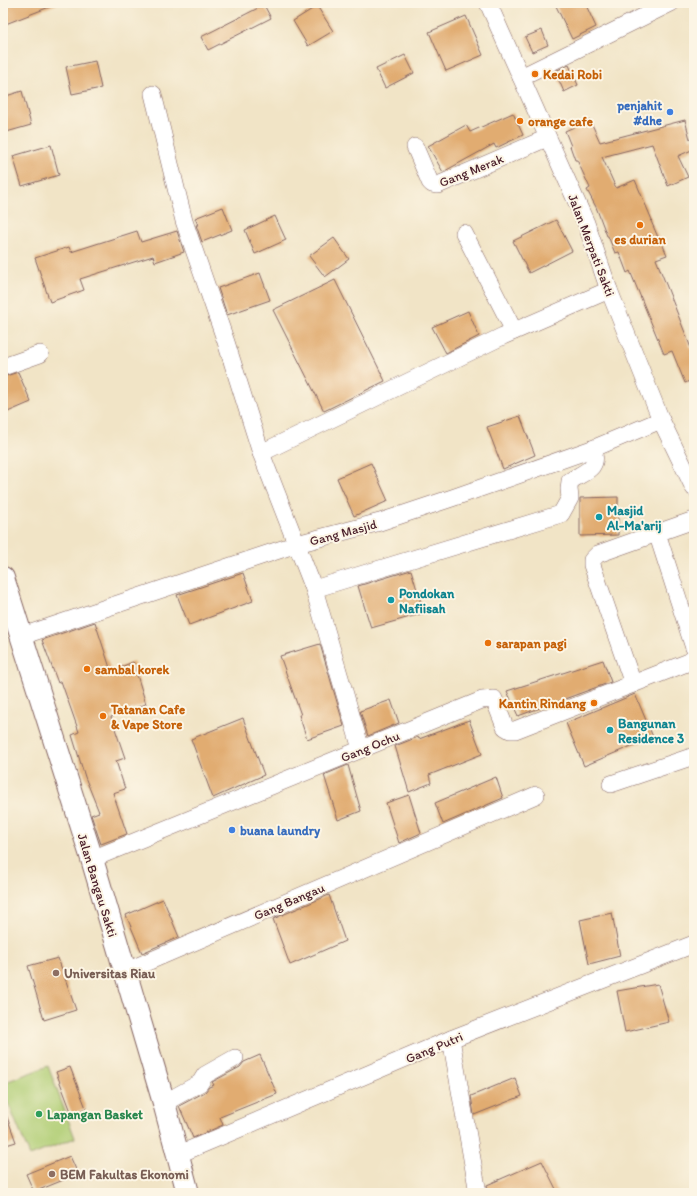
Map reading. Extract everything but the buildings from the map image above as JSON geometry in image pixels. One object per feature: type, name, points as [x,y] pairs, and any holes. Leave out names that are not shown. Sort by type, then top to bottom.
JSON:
[{"type":"street","points":[[521,76],[671,3]]},
{"type":"street","name":"Jalan Merpati Sakti","points":[[494,5],[521,76],[547,138],[586,223],[609,290],[661,420],[694,488]]},
{"type":"street","points":[[153,94],[184,221],[220,325],[261,453],[314,589],[361,749]]},
{"type":"street","name":"Gang Merak","points":[[415,147],[430,182],[438,185],[547,138]]},
{"type":"street","points":[[464,233],[514,331]]},
{"type":"street","points":[[261,453],[514,331],[609,290]]},
{"type":"street","points":[[3,367],[40,354]]},
{"type":"street","name":"Gang Masjid","points":[[22,636],[297,544],[380,522],[592,449],[661,420]]},
{"type":"street","points":[[314,589],[561,514],[570,498],[570,480],[590,469],[595,462],[595,456],[592,449]]},
{"type":"street","points":[[694,520],[598,554],[592,560],[592,565],[633,684],[689,662],[694,658]]},
{"type":"street","points":[[657,533],[694,648]]},
{"type":"street","name":"Jalan Bangau Sakti","points":[[3,578],[92,859],[124,972],[164,1103],[188,1193]]},
{"type":"street","name":"Gang Ochu","points":[[92,859],[482,700],[494,700],[505,727],[510,730],[515,730],[633,684]]},
{"type":"street","points":[[611,784],[694,756]]},
{"type":"street","name":"Gang Bangau","points":[[124,972],[536,795]]},
{"type":"street","name":"Gang Putri","points":[[177,1155],[451,1039],[694,944]]},
{"type":"street","points":[[451,1039],[478,1193]]},
{"type":"street","points":[[164,1103],[200,1084],[205,1075],[234,1058]]},
{"type":"green space","name":"Lapangan Basket","points":[[48,1066],[75,1138],[30,1156],[3,1091],[3,1083]]},
{"type":"place","name":"Kedai Robi","points":[[535,74]]},
{"type":"place","name":"penjahit #dhe","points":[[670,112]]},
{"type":"place","name":"orange cafe","points":[[520,121]]},
{"type":"place","name":"es durian","points":[[640,225]]},
{"type":"place","name":"Masjid Al-Ma'arij","points":[[599,517]]},
{"type":"place","name":"Pondokan Nafiisah","points":[[391,600]]},
{"type":"place","name":"sarapan pagi","points":[[488,643]]},
{"type":"place","name":"sambal korek","points":[[87,669]]},
{"type":"place","name":"Kantin Rindang","points":[[594,703]]},
{"type":"place","name":"Tatanan Cafe & Vape Store","points":[[103,716]]},
{"type":"place","name":"Bangunan Residence 3","points":[[610,730]]},
{"type":"place","name":"buana laundry","points":[[232,830]]},
{"type":"place","name":"Universitas Riau","points":[[56,973]]},
{"type":"place","name":"Lapangan Basket","points":[[39,1114]]},
{"type":"place","name":"BEM Fakultas Ekonomi","points":[[52,1174]]}]
